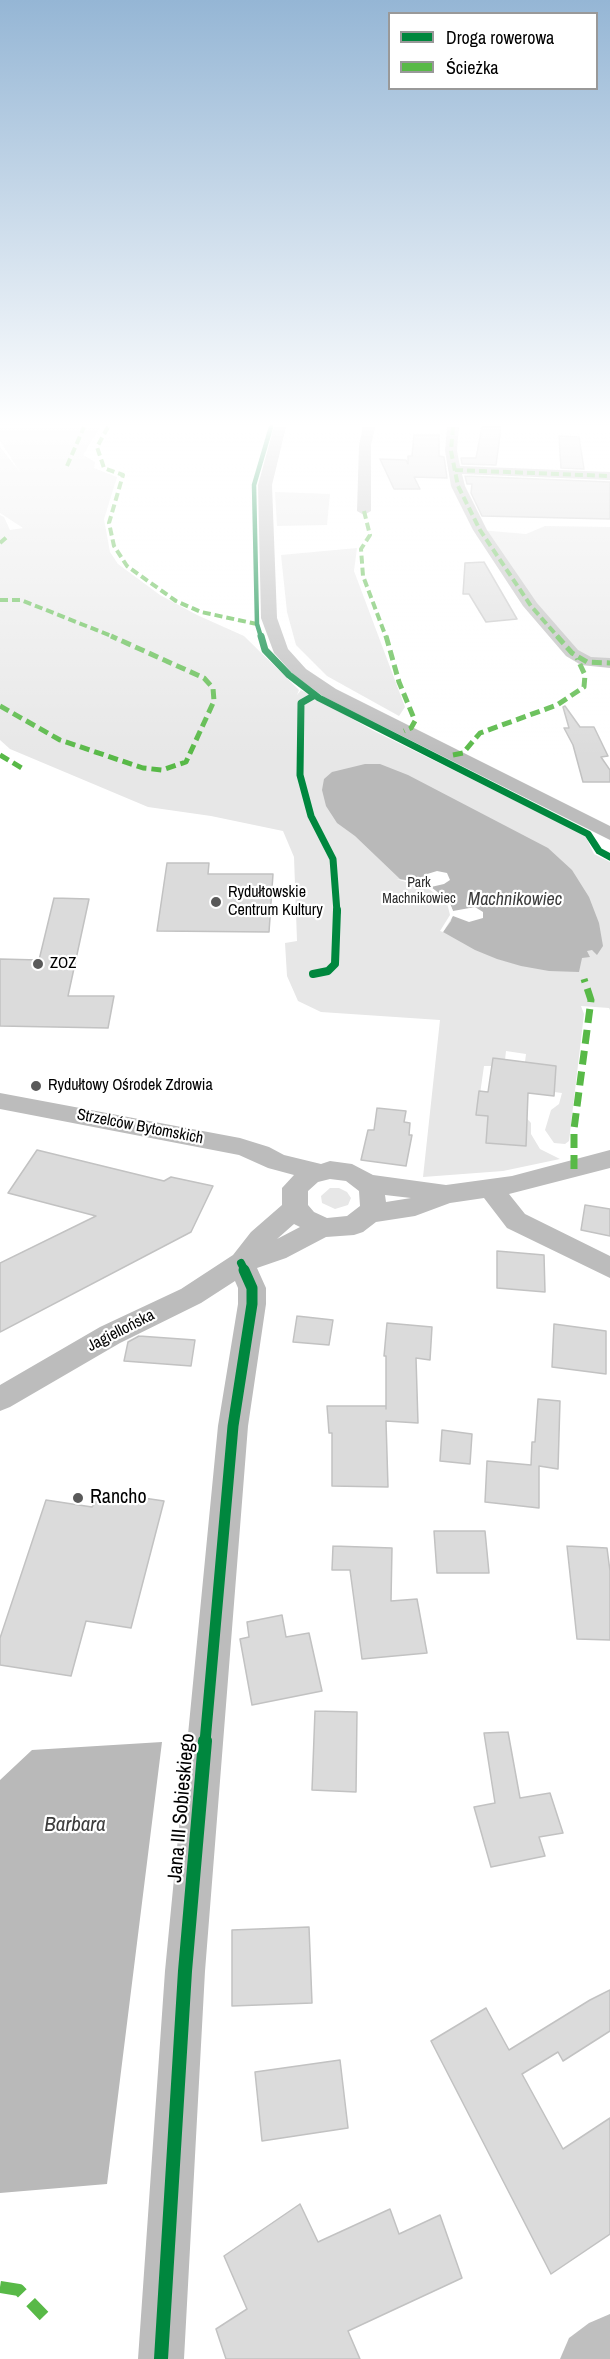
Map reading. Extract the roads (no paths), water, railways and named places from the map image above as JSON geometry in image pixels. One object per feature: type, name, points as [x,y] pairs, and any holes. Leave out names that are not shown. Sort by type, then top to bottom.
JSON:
[{"type":"street","points":[[266,537],[268,618],[280,650],[300,672],[330,693],[610,834]]},
{"type":"street","points":[[485,537],[531,606],[577,658],[587,662],[610,663]]},
{"type":"street","name":"Strzelców Bytomskich","points":[[0,1101],[240,1147],[278,1162],[320,1172]]},
{"type":"street","points":[[278,1162],[305,1220],[333,1228],[354,1225],[369,1214],[415,1207],[446,1194],[523,1182],[610,1159]]},
{"type":"street","points":[[241,1263],[295,1198],[309,1176],[330,1170],[352,1173],[367,1183],[372,1190],[374,1198],[369,1214]]},
{"type":"street","points":[[367,1183],[446,1194]]},
{"type":"street","points":[[490,1188],[516,1221],[610,1268]]},
{"type":"street","points":[[241,1263],[277,1251],[323,1227]]},
{"type":"street","name":"Jagiellońska","points":[[0,1399],[110,1335],[191,1296],[241,1263]]},
{"type":"street","name":"Jana III Sobieskiego","points":[[161,2359],[185,1971],[233,1426],[252,1304],[252,1288],[241,1263]]},
{"type":"street","points":[[590,2359],[610,2344]]},
{"type":"water","name":"Machnikowiec","points":[[365,764],[380,764],[408,775],[548,848],[572,870],[589,897],[599,923],[603,946],[597,955],[592,950],[587,951],[590,957],[582,958],[579,972],[549,971],[497,959],[443,932],[451,921],[453,911],[449,901],[422,883],[400,879],[355,836],[337,823],[326,806],[322,790],[324,779],[332,772]]},
{"type":"water","name":"Barbara","points":[[162,1742],[107,2184],[0,2193],[0,1780],[32,1750]]},
{"type":"place","name":"Rydułtowskie Centrum Kultury","points":[[216,902]]},
{"type":"place","name":"ZOZ","points":[[38,964]]},
{"type":"place","name":"Rydułtowy Ośrodek Zdrowia","points":[[36,1086]]},
{"type":"place","name":"Rancho","points":[[78,1498]]},
{"type":"park label","name":"Park Machnikowiec","points":[[419,892]]}]
